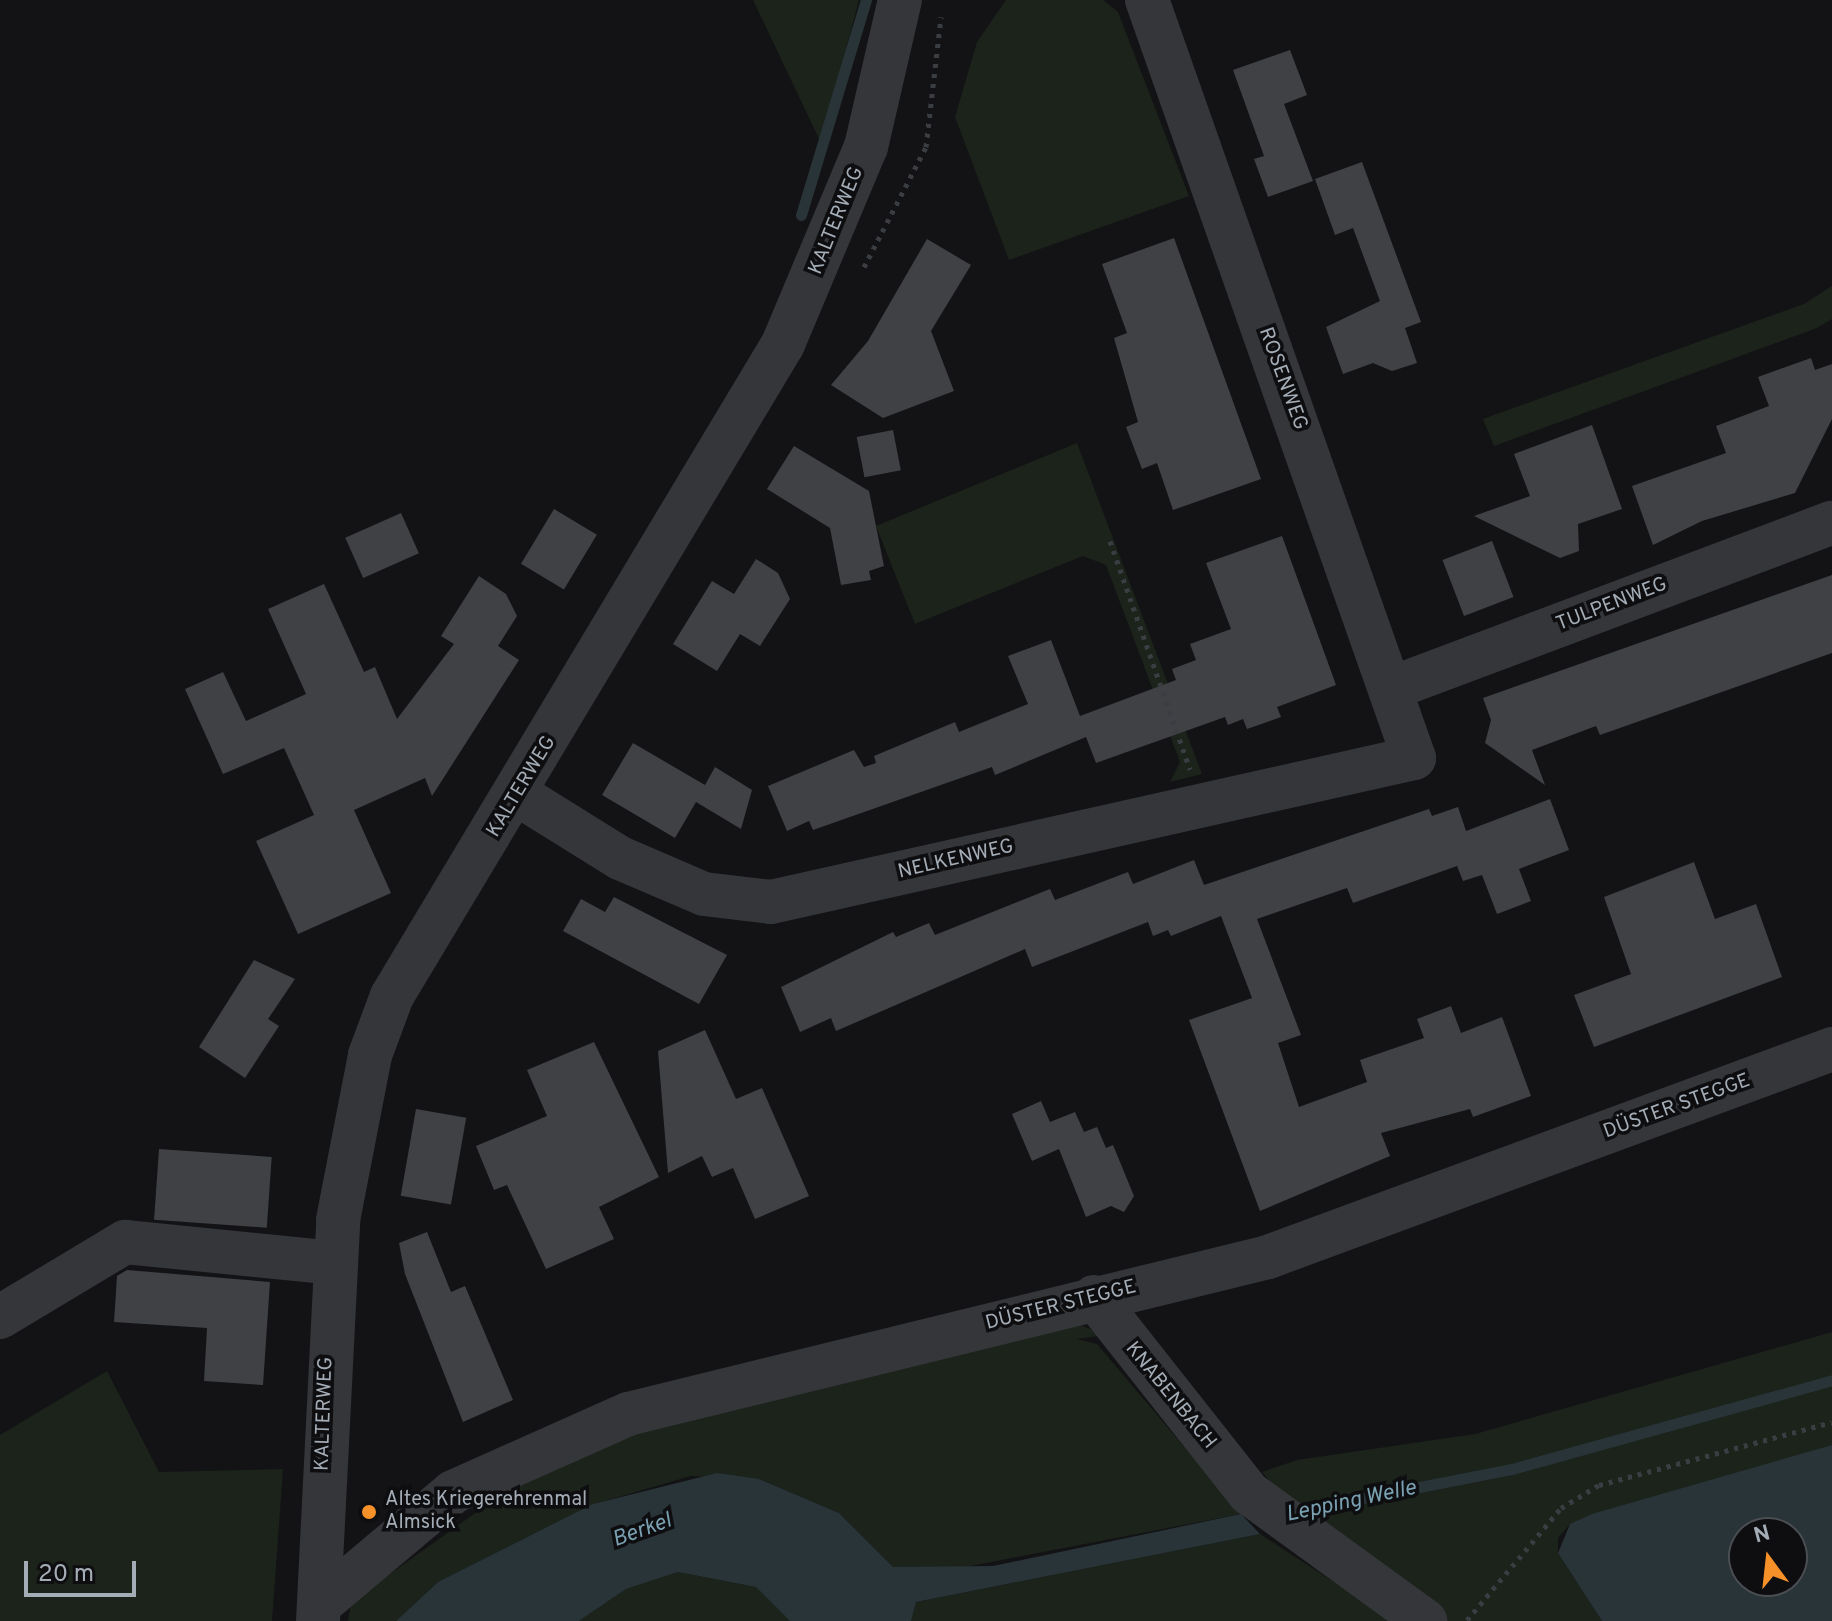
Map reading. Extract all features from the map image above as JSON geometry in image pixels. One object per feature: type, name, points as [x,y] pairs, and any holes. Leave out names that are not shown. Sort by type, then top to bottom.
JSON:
[{"type":"street","name":"KALTERWEG","points":[[319,1613],[334,1263],[352,1131],[392,996],[517,794],[790,331],[866,147],[900,0]]},
{"type":"street","name":"ROSENWEG","points":[[1147,0],[1392,688],[1414,758]]},
{"type":"street","name":"TULPENWEG","points":[[1392,688],[1832,523]]},
{"type":"street","name":"NELKENWEG","points":[[517,794],[634,864],[704,894],[771,902],[1414,758]]},
{"type":"street","name":"DÜSTER STEGGE","points":[[319,1613],[453,1492],[556,1440],[701,1394],[1268,1257],[1832,1049]]},
{"type":"street","points":[[0,1317],[125,1242],[334,1263]]},
{"type":"street","name":"KNABENBACH","points":[[1094,1297],[1249,1493],[1309,1543],[1425,1621]]},
{"type":"path","points":[[1110,541],[1202,804]]},
{"type":"path","points":[[1466,1621],[1561,1508],[1599,1485],[1832,1422]]},
{"type":"shaded area","points":[[753,0],[859,0],[821,143]]},
{"type":"shaded area","points":[[1006,0],[1103,0],[1118,12],[1189,196],[1009,260],[955,117],[977,42]]},
{"type":"shaded area","points":[[1832,286],[1832,319],[1817,328],[1494,446],[1483,419],[1804,304]]},
{"type":"shaded area","points":[[1077,443],[1202,774],[1170,782],[1180,762],[1106,565],[1083,556],[915,624],[876,526]]},
{"type":"shaded area","points":[[1068,1320],[1105,1335],[1077,1339],[1097,1344],[1241,1514],[939,1572],[893,1567],[839,1513],[759,1479],[691,1476],[594,1504],[438,1582],[396,1621],[348,1621],[351,1602],[499,1496],[584,1451],[655,1421]]},
{"type":"shaded area","points":[[1832,1332],[1832,1445],[1570,1524],[1558,1538],[1558,1553],[1602,1621],[1444,1621],[1289,1503],[1262,1472],[1297,1460],[1475,1434]]},
{"type":"shaded area","points":[[107,1371],[159,1472],[283,1469],[272,1621],[0,1621],[0,1435]]},
{"type":"shaded area","points":[[1260,1534],[1394,1621],[911,1621],[916,1602]]},
{"type":"shaded area","points":[[678,1572],[756,1587],[790,1621],[579,1621],[626,1589]]},
{"type":"water","points":[[1832,1445],[1832,1621],[1602,1621],[1558,1553],[1570,1524],[1592,1514]]},
{"type":"water","name":"Berkel","points":[[717,1473],[759,1479],[839,1513],[893,1567],[993,1566],[1241,1514],[1260,1534],[916,1602],[911,1621],[790,1621],[756,1587],[678,1572],[626,1589],[579,1621],[396,1621],[438,1582],[593,1504]]},
{"type":"building","points":[[1290,50],[1307,95],[1284,104],[1313,181],[1268,197],[1254,159],[1264,156],[1233,70]]},
{"type":"building","points":[[1362,162],[1421,322],[1405,328],[1417,363],[1392,371],[1373,363],[1343,374],[1326,327],[1380,301],[1353,228],[1335,235],[1315,179]]},
{"type":"building","points":[[1174,238],[1261,479],[1173,510],[1157,463],[1142,469],[1126,427],[1138,422],[1114,338],[1127,333],[1102,264]]},
{"type":"building","points":[[927,239],[971,265],[931,331],[954,391],[883,418],[831,385],[868,341]]},
{"type":"building","points":[[1811,358],[1815,370],[1832,364],[1832,419],[1795,493],[1702,521],[1653,545],[1632,486],[1726,453],[1716,426],[1769,406],[1758,377]]},
{"type":"building","points":[[1592,425],[1622,509],[1578,524],[1579,551],[1560,558],[1474,516],[1530,496],[1514,454]]},
{"type":"building","points":[[893,430],[901,470],[865,477],[857,437]]},
{"type":"building","points":[[794,446],[869,491],[884,566],[869,571],[871,580],[841,585],[830,528],[767,489]]},
{"type":"building","points":[[554,509],[597,535],[564,590],[521,564]]},
{"type":"building","points":[[401,513],[419,553],[363,578],[345,538]]},
{"type":"building","points":[[1282,536],[1336,685],[1277,707],[1281,717],[1247,729],[1243,719],[1228,725],[1225,717],[1096,763],[1086,737],[995,775],[992,767],[813,830],[809,821],[787,831],[768,786],[854,750],[864,767],[876,763],[874,756],[955,722],[959,732],[1028,704],[1008,656],[1051,640],[1080,716],[1176,680],[1172,669],[1196,660],[1190,644],[1231,629],[1206,563]]},
{"type":"building","points":[[1492,541],[1514,597],[1464,616],[1443,560]]},
{"type":"building","points":[[756,559],[778,573],[790,599],[760,646],[740,634],[717,671],[673,644],[712,581],[734,594]]},
{"type":"building","points":[[1832,575],[1832,653],[1600,735],[1596,726],[1532,750],[1545,785],[1485,743],[1491,720],[1483,698]]},
{"type":"building","points":[[479,576],[506,594],[517,616],[498,646],[519,660],[432,796],[425,778],[354,810],[391,893],[298,934],[256,841],[314,815],[284,748],[223,774],[185,689],[223,672],[246,721],[306,694],[268,609],[324,584],[364,672],[375,667],[397,719],[454,644],[441,636]]},
{"type":"building","points":[[633,743],[705,785],[715,767],[752,790],[741,829],[696,802],[675,838],[602,795]]},
{"type":"building","points":[[1550,799],[1569,850],[1519,869],[1531,901],[1497,914],[1482,875],[1463,881],[1457,866],[1353,903],[1347,888],[1257,919],[1301,1035],[1278,1043],[1299,1107],[1367,1082],[1360,1060],[1424,1038],[1417,1019],[1451,1006],[1461,1033],[1502,1017],[1531,1096],[1473,1117],[1470,1109],[1381,1133],[1390,1156],[1260,1211],[1189,1020],[1252,998],[1221,916],[1171,936],[1168,930],[1153,936],[1148,922],[1032,967],[1025,949],[836,1031],[831,1018],[800,1032],[781,987],[893,932],[896,937],[929,923],[935,935],[1050,889],[1055,900],[1128,872],[1133,884],[1194,860],[1204,885],[1429,809],[1432,816],[1458,807],[1466,831]]},
{"type":"building","points":[[1694,862],[1715,919],[1756,904],[1782,977],[1594,1047],[1574,995],[1631,974],[1604,897]]},
{"type":"building","points":[[614,897],[727,955],[699,1004],[563,931],[581,899],[605,912]]},
{"type":"building","points":[[254,960],[295,979],[268,1019],[279,1026],[245,1078],[199,1047]]},
{"type":"building","points":[[705,1030],[736,1099],[762,1088],[809,1196],[755,1219],[733,1168],[712,1177],[702,1156],[668,1173],[658,1051]]},
{"type":"building","points":[[594,1042],[659,1177],[599,1207],[614,1239],[546,1269],[507,1185],[494,1190],[476,1146],[547,1116],[527,1070]]},
{"type":"building","points":[[1041,1101],[1050,1122],[1075,1112],[1084,1132],[1097,1127],[1106,1148],[1113,1145],[1134,1196],[1124,1212],[1111,1206],[1086,1217],[1059,1149],[1032,1161],[1012,1114]]},
{"type":"building","points":[[416,1109],[466,1118],[451,1205],[401,1196]]},
{"type":"building","points":[[159,1149],[272,1157],[267,1228],[154,1220]]},
{"type":"building","points":[[427,1232],[451,1292],[465,1286],[513,1400],[463,1422],[405,1274],[399,1243]]},
{"type":"building","points":[[127,1270],[270,1282],[263,1385],[204,1381],[207,1328],[114,1322],[117,1276]]},
{"type":"waterway","points":[[801,215],[866,0]]},
{"type":"waterway","name":"Lepping Welle","points":[[1297,1511],[1512,1469],[1832,1380]]},
{"type":"place","name":"Altes Kriegerehrenmal Almsick","points":[[369,1512]]}]
